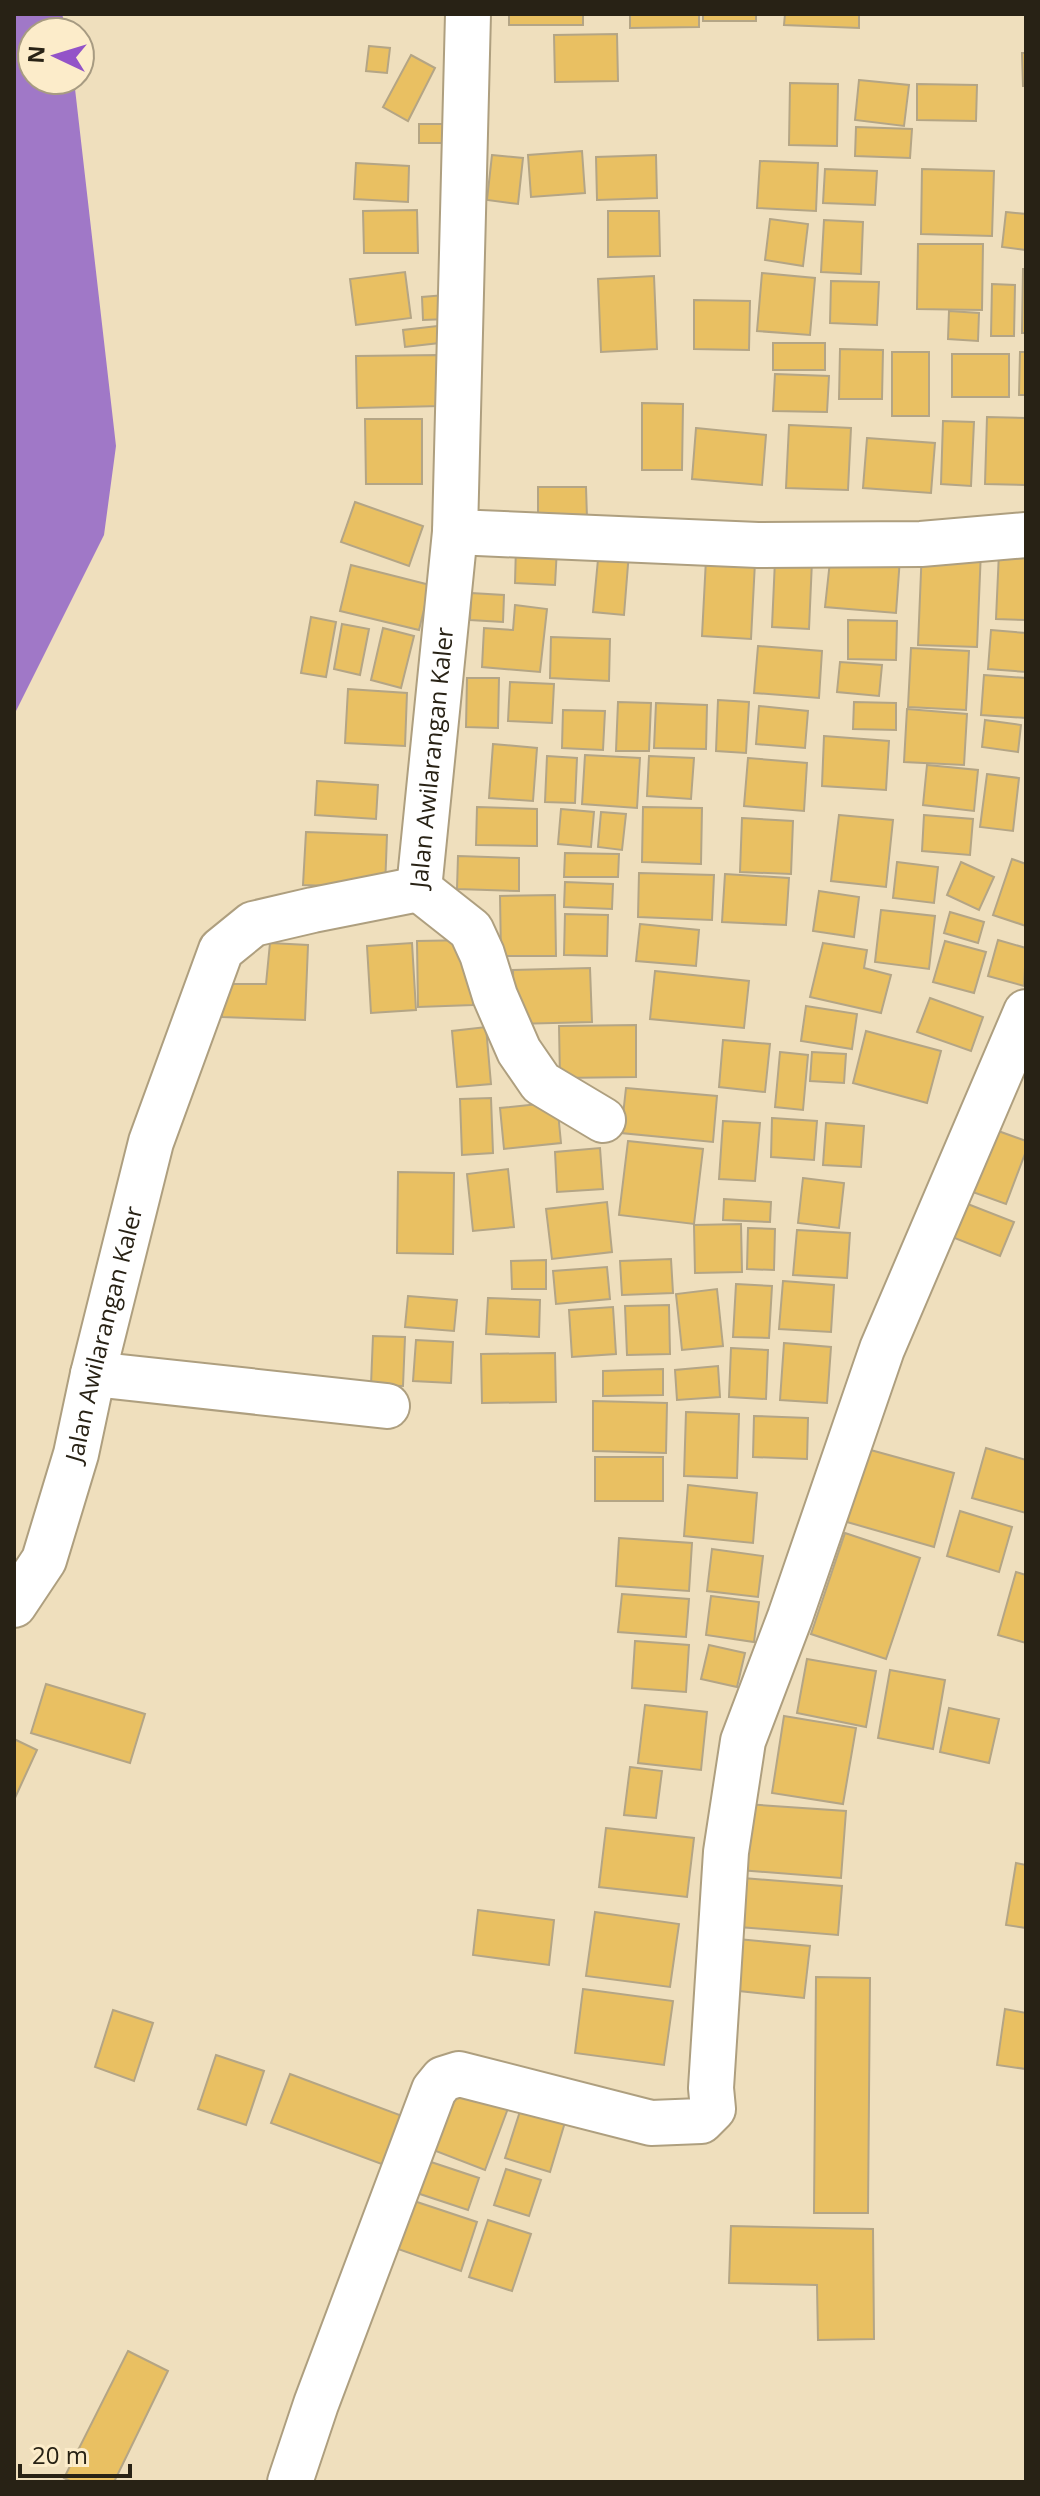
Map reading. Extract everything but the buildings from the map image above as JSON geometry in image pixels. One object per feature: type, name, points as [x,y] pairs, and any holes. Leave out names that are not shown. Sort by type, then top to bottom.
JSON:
[{"type":"street","name":"Jalan Awilarangan Kaler","points":[[14,1605],[44,1560],[76,1454],[151,1142],[221,950],[253,924],[419,889],[455,532],[468,14]]},
{"type":"street","points":[[455,532],[758,545],[921,544],[1026,535]]},
{"type":"street","points":[[419,889],[471,930],[519,1051],[541,1083],[603,1120]]},
{"type":"street","points":[[290,2482],[316,2404],[434,2090],[443,2079],[459,2074],[651,2123],[701,2121],[713,2109],[711,2088],[726,1852],[743,1741],[790,1617],[882,1349],[1026,1012]]},
{"type":"street","points":[[93,1374],[387,1406]]},
{"type":"shaded area","points":[[14,14],[62,14],[16,16],[16,96],[76,96],[116,446],[104,535],[14,715]]}]
